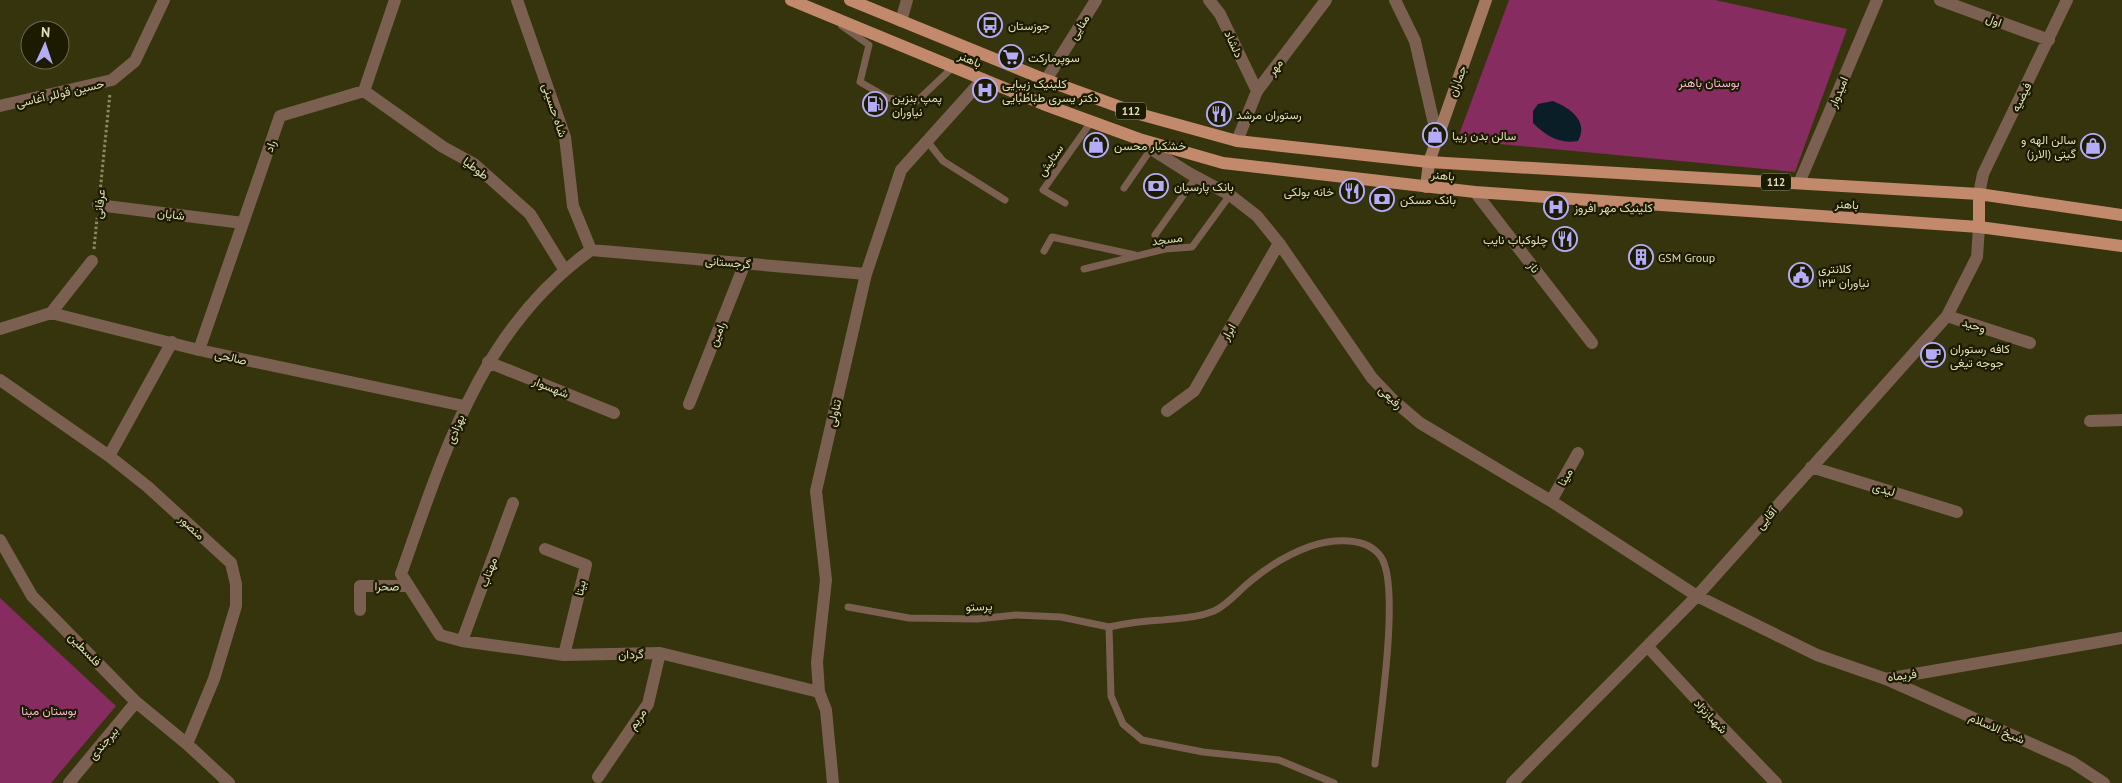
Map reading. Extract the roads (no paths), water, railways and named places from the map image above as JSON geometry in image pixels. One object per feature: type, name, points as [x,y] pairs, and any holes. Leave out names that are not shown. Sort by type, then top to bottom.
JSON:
[{"type":"main road","name":"باهنر","points":[[791,0],[1091,122],[1139,139],[1223,163],[1475,192],[1979,227],[2122,246]]},
{"type":"main road","name":"باهنر","points":[[850,0],[1046,80],[1139,114],[1237,141],[1429,162],[1979,194],[2122,215]]},
{"type":"main road","name":"جماران","points":[[1426,187],[1429,162],[1437,137],[1486,0]]},
{"type":"main road","points":[[1979,194],[1979,227]]},
{"type":"street","name":"حسین قوللر آغاسی","points":[[0,106],[112,80],[135,61],[164,0]]},
{"type":"street","points":[[364,91],[395,0]]},
{"type":"street","name":"شاه حسینی","points":[[517,0],[565,137],[572,206],[591,250]]},
{"type":"street","points":[[901,21],[907,0]]},
{"type":"street","name":"منایی","points":[[1046,80],[1096,0]]},
{"type":"street","name":"دلشاد","points":[[1209,0],[1220,14],[1256,91]]},
{"type":"street","name":"مهر","points":[[1237,141],[1256,91],[1326,0]]},
{"type":"street","points":[[1395,0],[1415,41],[1437,137]]},
{"type":"street","name":"امیدوار","points":[[1799,183],[1877,0]]},
{"type":"street","name":"اول","points":[[1940,0],[2049,40]]},
{"type":"street","name":"فیضیه","points":[[1979,194],[1983,174],[2067,0]]},
{"type":"street","name":"تناولی","points":[[833,783],[826,710],[819,692],[817,662],[826,580],[816,491],[866,274],[901,170],[983,79]]},
{"type":"street","name":"راد","points":[[199,350],[280,116],[364,91]]},
{"type":"street","name":"طوطیا","points":[[364,91],[443,147],[474,164],[530,214],[564,269]]},
{"type":"street","name":"رفیعی","points":[[1139,139],[1151,149],[1230,195],[1257,216],[1279,243],[1372,378],[1393,400],[1420,423],[1551,501],[1697,596]]},
{"type":"street","name":"ناز","points":[[1475,192],[1592,343]]},
{"type":"street","name":"شایان","points":[[98,206],[243,223]]},
{"type":"street","name":"آقایی","points":[[1512,783],[1697,596],[1947,316],[1976,257],[1979,227]]},
{"type":"street","name":"ابرار","points":[[1167,411],[1194,391],[1279,243]]},
{"type":"street","name":"گرجستانی","points":[[591,250],[866,274]]},
{"type":"street","name":"بهزادی","points":[[440,635],[401,574],[439,466],[464,406],[488,362],[535,300],[564,269],[591,250]]},
{"type":"street","points":[[0,329],[50,313],[92,261]]},
{"type":"street","name":"رامین","points":[[689,404],[745,263]]},
{"type":"street","name":"صالحی","points":[[50,313],[199,350],[464,406]]},
{"type":"street","name":"وحید","points":[[1947,316],[2030,343]]},
{"type":"street","points":[[109,456],[172,342]]},
{"type":"street","name":"شهسوار","points":[[488,362],[614,413]]},
{"type":"street","name":"منصور","points":[[0,380],[109,456],[148,487],[231,563],[236,584],[236,606],[214,679],[187,744]]},
{"type":"street","points":[[2090,421],[2122,420]]},
{"type":"street","name":"مینا","points":[[1551,501],[1578,453]]},
{"type":"street","name":"لیدی","points":[[1811,467],[1957,512]]},
{"type":"street","name":"مهتاب","points":[[462,641],[513,503]]},
{"type":"street","name":"فلسطین","points":[[0,540],[32,596],[136,702],[187,744],[229,783]]},
{"type":"street","name":"بیتا","points":[[545,548],[586,565],[564,655]]},
{"type":"street","name":"صحرا","points":[[360,610],[360,586],[408,586]]},
{"type":"street","name":"فریماه","points":[[1697,596],[1817,655],[1886,679],[2122,638]]},
{"type":"street","name":"گردان","points":[[440,635],[462,641],[564,655],[660,653],[819,692]]},
{"type":"street","name":"شهبازنژاد","points":[[1648,647],[1716,722],[1776,783]]},
{"type":"street","name":"مریم","points":[[598,777],[648,704],[660,653]]},
{"type":"street","name":"شیخ الاسلام","points":[[1886,679],[2072,762],[2104,783]]},
{"type":"street","name":"بیرجندی","points":[[69,783],[136,702]]},
{"type":"lane","points":[[823,13],[869,45],[860,82],[888,98],[916,102],[953,67]]},
{"type":"lane","name":"ستایش","points":[[1065,203],[1042,190],[1091,122]]},
{"type":"lane","points":[[927,141],[943,161],[1005,200]]},
{"type":"lane","points":[[1124,188],[1151,149]]},
{"type":"lane","points":[[1154,235],[1197,176]]},
{"type":"lane","name":"مسجد","points":[[1084,269],[1165,249],[1192,247],[1230,195]]},
{"type":"lane","points":[[1044,252],[1052,237],[1138,256]]},
{"type":"lane","name":"پرستو","points":[[848,607],[909,618],[977,618],[1016,615],[1061,617],[1109,627],[1197,617],[1216,610],[1254,578],[1282,560],[1312,546],[1340,541],[1365,543],[1382,557],[1388,579],[1390,614],[1375,764]]},
{"type":"lane","points":[[1109,627],[1111,696],[1123,724],[1142,740],[1204,752],[1279,760],[1334,783]]},
{"type":"water","points":[[1553,101],[1566,107],[1576,116],[1581,127],[1578,141],[1571,142],[1553,138],[1533,123],[1533,111],[1538,104]]},
{"type":"place","name":"جوزستان","points":[[990,25]]},
{"type":"place","name":"سوپرمارکت","points":[[1011,57]]},
{"type":"place","name":"کلینیک زیبایی دکتر یسری طباطبایی","points":[[985,90]]},
{"type":"place","name":"پمپ بنزین نیاوران","points":[[875,104]]},
{"type":"place","name":"رستوران مرشد","points":[[1219,114]]},
{"type":"place","name":"سالن بدن زیبا","points":[[1435,135]]},
{"type":"place","name":"خشکبار محسن","points":[[1096,145]]},
{"type":"place","name":"سالن الهه و گیتی (الارز)","points":[[2093,146]]},
{"type":"place","name":"بانک پارسیان","points":[[1156,186]]},
{"type":"place","name":"خانه بولکی","points":[[1352,191]]},
{"type":"place","name":"بانک مسکن","points":[[1382,199]]},
{"type":"place","name":"کلینیک مهر افروز","points":[[1556,207]]},
{"type":"place","name":"چلوکباب نایب","points":[[1565,239]]},
{"type":"place","name":"GSM Group","points":[[1641,257]]},
{"type":"place","name":"کلانتری ۱۲۳ نیاوران","points":[[1801,275]]},
{"type":"place","name":"کافه رستوران جوجه تیغی","points":[[1933,355]]},
{"type":"park label","name":"بوستان باهنر","points":[[1709,82]]},
{"type":"park label","name":"بوستان مینا","points":[[49,710]]}]
